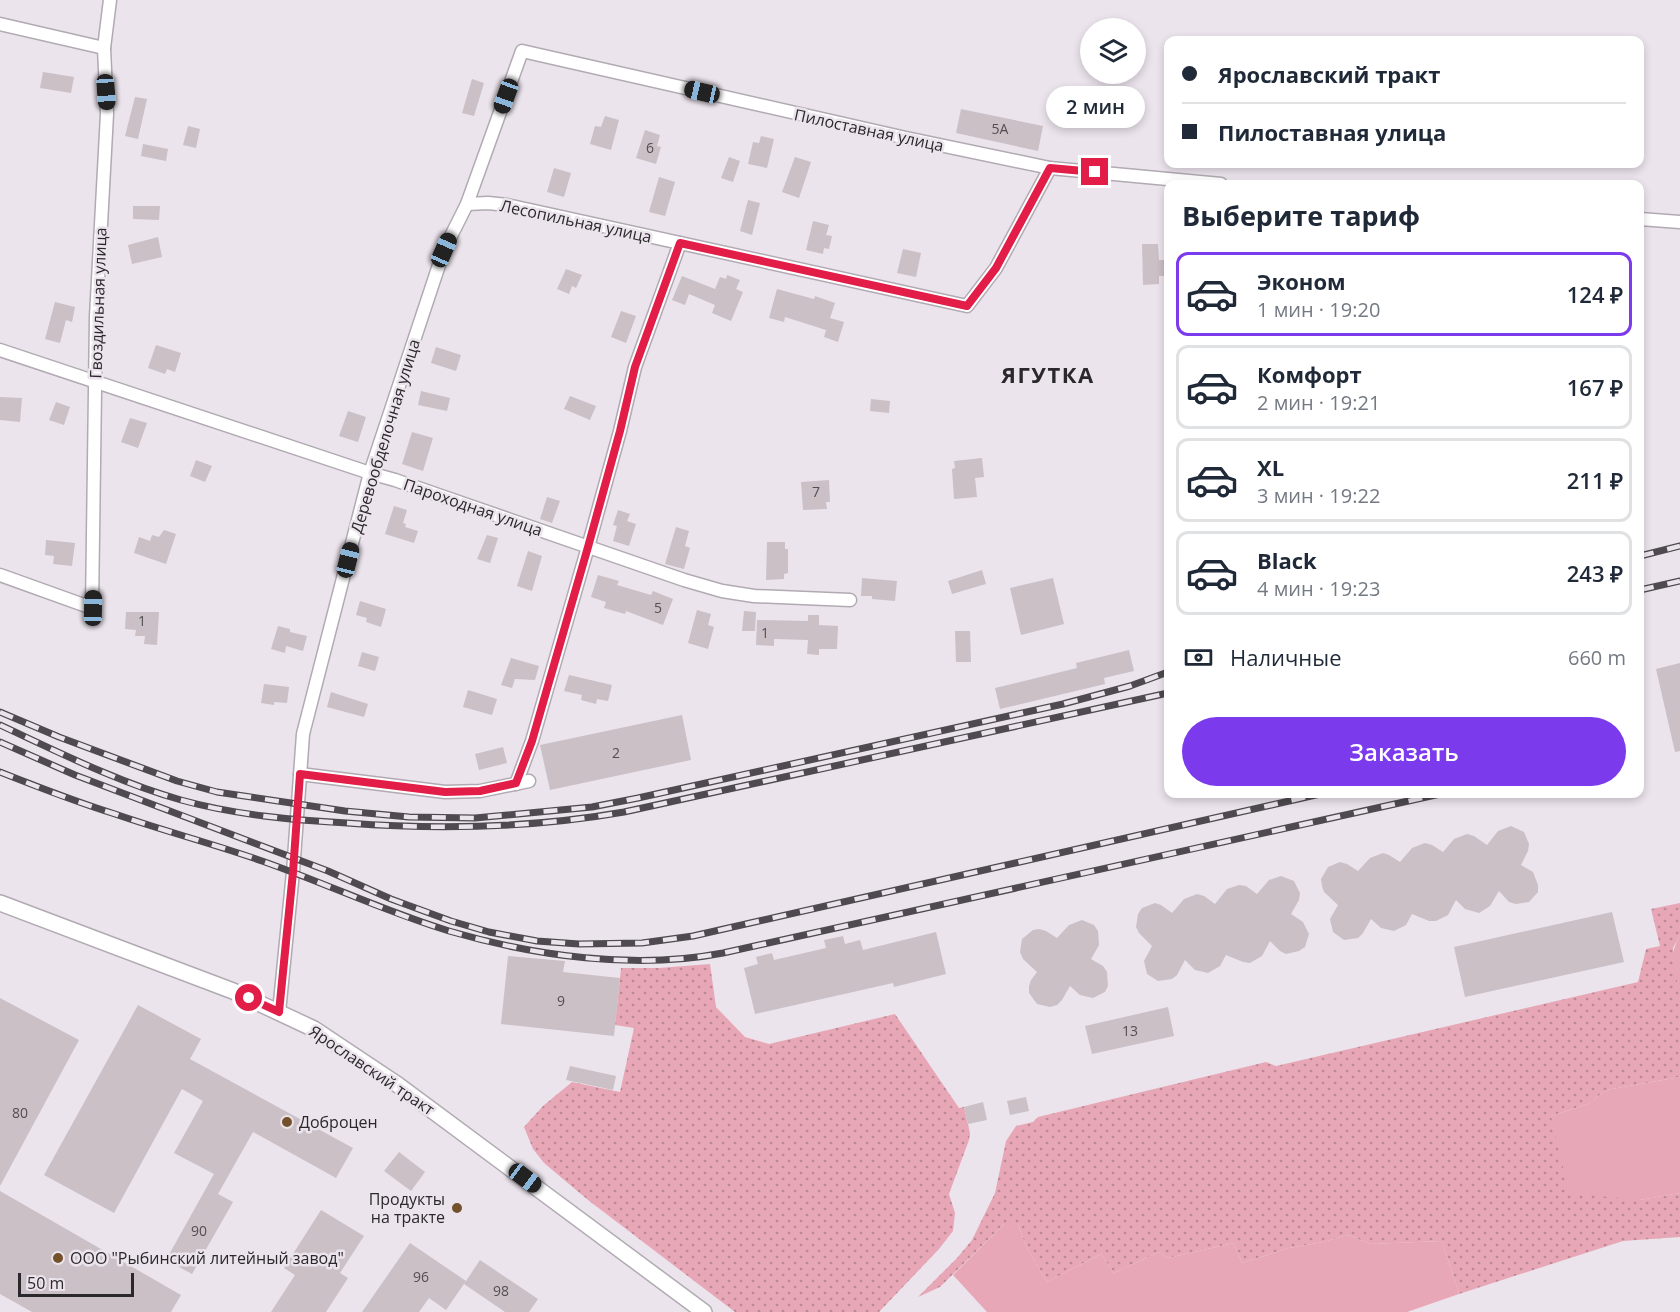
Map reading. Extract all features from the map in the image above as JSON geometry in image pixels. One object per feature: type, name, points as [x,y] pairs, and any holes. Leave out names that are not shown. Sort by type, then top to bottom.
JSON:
[{"type":"street","name":"Гвоздильная улица","points":[[0,575],[93,608],[98,274],[108,114],[104,48],[110,0]]},
{"type":"street","points":[[0,24],[104,48]]},
{"type":"street","name":"Пилоставная улица","points":[[522,51],[906,138],[1050,168],[1178,180]]},
{"type":"street","name":"Деревообделочная улица","points":[[279,1012],[293,872],[303,734],[370,473],[444,250],[467,204],[522,51]]},
{"type":"street","name":"Лесопильная улица","points":[[467,204],[507,205],[967,306],[996,268],[1050,168]]},
{"type":"street","points":[[1644,219],[1680,222]]},
{"type":"street","points":[[516,783],[532,741],[588,547],[635,367],[680,243]]},
{"type":"street","name":"Пароходная улица","points":[[0,350],[722,591],[754,596],[850,600]]},
{"type":"street","points":[[300,774],[445,792],[480,791],[529,781]]},
{"type":"street","name":"Ярославский тракт","points":[[0,903],[166,964],[314,1029],[398,1085],[704,1312]]},
{"type":"shaded area","points":[[1680,903],[1680,935],[1673,948],[1678,985],[1680,985],[1680,1077],[1606,1090],[1588,1104],[1551,1116],[1640,1200],[1680,1193],[1680,1237],[1623,1241],[1459,1294],[1442,1241],[1370,1244],[1348,1235],[1289,1248],[1242,1263],[1234,1243],[1168,1258],[1159,1252],[1114,1273],[1101,1254],[1047,1282],[1025,1244],[1018,1224],[1004,1224],[940,1287],[918,1297],[972,1240],[995,1193],[1006,1141],[1016,1126],[1033,1122],[1038,1117],[1266,1062],[1276,1066],[1638,982],[1646,949],[1660,946],[1651,909]]},
{"type":"shaded area","points":[[1680,935],[1680,985],[1678,985],[1673,954]]},
{"type":"shaded area","points":[[710,964],[716,1007],[745,1037],[769,1044],[895,1014],[959,1108],[964,1107],[970,1133],[949,1194],[955,1213],[953,1231],[939,1249],[879,1312],[735,1312],[588,1200],[544,1163],[533,1149],[524,1127],[543,1106],[572,1082],[620,1092],[634,1028],[615,1025],[621,968]]},
{"type":"shaded area","points":[[1680,1077],[1680,1193],[1640,1200],[1569,1193],[1551,1116],[1588,1104],[1606,1090]]},
{"type":"shaded area","points":[[1004,1224],[1018,1224],[1025,1244],[1047,1282],[1101,1254],[1114,1273],[1159,1252],[1168,1258],[1234,1243],[1242,1263],[1289,1248],[1348,1235],[1370,1244],[1442,1241],[1459,1294],[1407,1312],[987,1312],[953,1275]]},
{"type":"building","points":[[43,72],[74,77],[71,93],[40,88]]},
{"type":"building","points":[[472,79],[484,83],[474,116],[462,113]]},
{"type":"building","points":[[135,97],[147,99],[138,139],[125,136]]},
{"type":"building","points":[[961,109],[1043,126],[1038,151],[956,133]]},
{"type":"building","points":[[605,116],[619,120],[611,150],[590,144],[595,126],[601,127]]},
{"type":"building","points":[[188,126],[200,129],[196,148],[183,145]]},
{"type":"building","points":[[645,130],[660,135],[657,146],[661,147],[656,164],[636,158]]},
{"type":"building","points":[[761,136],[774,139],[767,168],[748,164],[753,142],[759,143]]},
{"type":"building","points":[[143,144],[168,149],[166,161],[141,156]]},
{"type":"building","points":[[729,157],[740,161],[733,182],[721,178]]},
{"type":"building","points":[[795,157],[811,162],[799,198],[782,192]]},
{"type":"building","points":[[554,168],[571,173],[564,197],[547,192]]},
{"type":"building","points":[[659,177],[675,182],[665,216],[649,212]]},
{"type":"building","points":[[748,200],[760,203],[752,235],[740,231]]},
{"type":"building","points":[[133,206],[160,206],[159,220],[133,219]]},
{"type":"building","points":[[813,221],[829,225],[826,235],[832,236],[829,249],[824,248],[823,254],[806,250]]},
{"type":"building","points":[[158,237],[162,257],[132,264],[128,245]]},
{"type":"building","points":[[1142,244],[1158,244],[1159,260],[1164,260],[1164,276],[1159,276],[1159,284],[1143,285]]},
{"type":"building","points":[[903,249],[921,253],[916,277],[897,273]]},
{"type":"building","points":[[566,269],[582,275],[576,288],[572,286],[569,294],[557,289]]},
{"type":"building","points":[[727,275],[740,280],[736,289],[743,292],[731,321],[712,313],[715,305],[689,294],[685,305],[672,300],[682,276],[715,289],[720,277],[726,279]]},
{"type":"building","points":[[777,289],[814,299],[815,296],[835,303],[830,318],[844,322],[838,342],[824,337],[826,330],[785,317],[784,322],[769,318]]},
{"type":"building","points":[[55,302],[75,307],[72,322],[66,320],[60,343],[45,339]]},
{"type":"building","points":[[621,311],[636,316],[626,343],[611,337]]},
{"type":"building","points":[[156,345],[181,353],[175,372],[167,369],[165,374],[148,368]]},
{"type":"building","points":[[436,347],[461,355],[456,371],[431,363]]},
{"type":"building","points":[[421,391],[450,398],[447,411],[418,405]]},
{"type":"building","points":[[570,396],[596,406],[590,420],[564,409]]},
{"type":"building","points":[[0,397],[22,398],[20,422],[0,420]]},
{"type":"building","points":[[871,399],[890,401],[889,413],[870,411]]},
{"type":"building","points":[[56,402],[70,407],[64,425],[49,420]]},
{"type":"building","points":[[348,411],[366,417],[358,442],[339,436]]},
{"type":"building","points":[[130,418],[147,423],[138,448],[121,442]]},
{"type":"building","points":[[412,432],[433,438],[423,471],[402,464]]},
{"type":"building","points":[[982,458],[984,477],[975,478],[977,497],[954,499],[952,469],[955,468],[954,461]]},
{"type":"building","points":[[196,460],[212,466],[205,482],[190,476]]},
{"type":"building","points":[[829,480],[830,502],[826,502],[827,509],[803,510],[801,482]]},
{"type":"building","points":[[547,497],[560,501],[552,523],[540,519]]},
{"type":"building","points":[[394,506],[407,510],[403,523],[406,524],[405,527],[418,531],[414,543],[385,534]]},
{"type":"building","points":[[618,510],[630,514],[627,521],[636,524],[629,546],[613,541],[617,526],[613,525]]},
{"type":"building","points":[[676,527],[689,531],[685,546],[690,548],[684,569],[665,564]]},
{"type":"building","points":[[164,530],[176,534],[166,564],[134,553],[139,537],[150,541],[152,535],[159,537]]},
{"type":"building","points":[[487,535],[498,538],[490,563],[477,559]]},
{"type":"building","points":[[46,540],[75,543],[72,566],[53,564],[54,556],[45,555]]},
{"type":"building","points":[[767,542],[785,542],[785,549],[788,549],[788,573],[784,574],[784,579],[766,580]]},
{"type":"building","points":[[528,551],[542,556],[532,591],[517,586]]},
{"type":"building","points":[[982,570],[986,584],[952,594],[948,581]]},
{"type":"building","points":[[598,575],[619,581],[617,585],[651,595],[653,591],[673,599],[663,625],[626,611],[625,614],[604,608],[606,602],[591,597]]},
{"type":"building","points":[[862,578],[897,581],[895,601],[861,596]]},
{"type":"building","points":[[1053,578],[1064,624],[1021,635],[1010,588]]},
{"type":"building","points":[[360,601],[386,609],[381,627],[366,622],[367,618],[356,615]]},
{"type":"building","points":[[697,610],[711,614],[708,625],[714,627],[708,649],[688,643]]},
{"type":"building","points":[[744,611],[756,612],[755,631],[742,631]]},
{"type":"building","points":[[126,612],[159,612],[157,645],[144,644],[145,636],[135,636],[136,630],[125,629]]},
{"type":"building","points":[[808,615],[819,615],[819,625],[838,626],[837,649],[819,649],[819,655],[807,654],[808,640],[774,639],[774,646],[756,645],[757,620],[808,621]]},
{"type":"building","points":[[278,626],[307,636],[303,651],[286,646],[285,653],[271,649]]},
{"type":"building","points":[[955,631],[970,631],[971,662],[956,662]]},
{"type":"building","points":[[1129,650],[1134,671],[1104,678],[1105,684],[1000,709],[995,688],[1077,668],[1076,663]]},
{"type":"building","points":[[362,652],[379,657],[375,671],[358,666]]},
{"type":"building","points":[[511,658],[539,666],[535,680],[515,679],[512,688],[501,685]]},
{"type":"building","points":[[1680,663],[1680,751],[1675,752],[1656,669]]},
{"type":"building","points":[[569,675],[612,685],[608,701],[597,699],[596,704],[581,700],[582,695],[564,691]]},
{"type":"building","points":[[264,684],[289,687],[287,703],[274,702],[274,705],[261,703]]},
{"type":"building","points":[[468,690],[497,699],[492,715],[463,707]]},
{"type":"building","points":[[331,692],[368,704],[364,717],[327,707]]},
{"type":"building","points":[[682,715],[691,760],[550,790],[540,745]]},
{"type":"building","points":[[503,747],[507,763],[479,770],[475,754]]},
{"type":"building","points":[[1511,826],[1524,832],[1529,844],[1521,865],[1533,872],[1538,892],[1529,902],[1516,904],[1509,902],[1499,891],[1490,906],[1479,913],[1465,909],[1456,900],[1448,915],[1436,921],[1429,921],[1412,914],[1406,925],[1394,931],[1381,928],[1371,919],[1358,938],[1344,940],[1333,932],[1330,919],[1338,905],[1324,892],[1321,879],[1328,867],[1340,862],[1358,871],[1370,858],[1383,853],[1400,862],[1412,848],[1425,843],[1443,852],[1454,839],[1467,834],[1487,845],[1498,831]]},
{"type":"building","points":[[1281,876],[1294,881],[1300,893],[1299,900],[1291,914],[1303,922],[1309,934],[1305,947],[1286,954],[1270,941],[1262,956],[1250,963],[1226,955],[1220,966],[1208,973],[1195,970],[1185,960],[1177,975],[1172,979],[1158,981],[1147,974],[1144,961],[1152,946],[1136,927],[1138,914],[1142,908],[1155,903],[1172,913],[1184,899],[1197,894],[1215,904],[1227,889],[1239,885],[1246,886],[1257,894],[1269,880]]},
{"type":"building","points":[[1612,912],[1624,962],[1465,997],[1454,947]]},
{"type":"building","points":[[1082,920],[1094,925],[1098,931],[1099,945],[1091,959],[1103,966],[1107,972],[1108,986],[1105,992],[1093,998],[1080,995],[1070,986],[1057,1005],[1050,1007],[1037,1004],[1029,993],[1029,986],[1037,972],[1023,959],[1020,952],[1022,939],[1033,930],[1039,929],[1057,938],[1069,925]]},
{"type":"building","points":[[936,932],[946,974],[894,987],[893,983],[755,1014],[744,968],[758,964],[756,957],[772,953],[774,960],[826,948],[824,940],[843,936],[845,944],[860,940],[863,950]]},
{"type":"building","points":[[508,956],[565,961],[563,972],[620,978],[614,1036],[501,1024]]},
{"type":"building","points":[[0,998],[79,1040],[0,1186]]},
{"type":"building","points":[[138,1005],[201,1039],[190,1059],[353,1148],[336,1178],[253,1132],[218,1194],[233,1202],[192,1274],[166,1260],[214,1174],[174,1153],[203,1101],[182,1089],[114,1213],[44,1175]]},
{"type":"building","points":[[1168,1007],[1174,1036],[1092,1054],[1085,1026]]},
{"type":"building","points":[[570,1066],[616,1076],[613,1090],[566,1080]]},
{"type":"building","points":[[1026,1097],[1029,1111],[1010,1115],[1007,1101]]},
{"type":"building","points":[[983,1102],[987,1120],[968,1124],[964,1107]]},
{"type":"building","points":[[399,1152],[425,1172],[411,1191],[384,1171]]},
{"type":"building","name":"ООО \"Рыбинский литейный завод\"","points":[[0,1191],[181,1295],[171,1312],[32,1312],[0,1294]]},
{"type":"building","points":[[321,1210],[364,1236],[340,1273],[348,1278],[326,1312],[271,1312],[295,1275],[284,1268]]},
{"type":"building","points":[[410,1243],[466,1281],[446,1310],[429,1298],[419,1312],[362,1312]]},
{"type":"building","points":[[480,1260],[538,1299],[529,1312],[505,1312],[464,1284]]},
{"type":"railway","points":[[1644,555],[1680,546]]},
{"type":"railway","points":[[1644,589],[1680,581]]},
{"type":"railway","points":[[0,712],[59,737],[177,781],[217,792],[345,811],[409,817],[475,818],[592,807],[638,798],[1063,704],[1130,686],[1164,673]]},
{"type":"railway","points":[[0,725],[135,785],[222,810],[326,822],[452,827],[521,824],[624,812],[1164,694]]},
{"type":"railway","points":[[0,742],[75,775],[328,871],[391,899],[451,921],[489,932],[537,941],[579,944],[642,943],[693,936],[1302,798]]},
{"type":"railway","points":[[0,772],[133,820],[262,861],[449,931],[550,953],[620,960],[689,958],[723,953],[1422,798]]},
{"type":"place","name":"Доброцен","points":[[287,1122]]},
{"type":"place","name":"Продукты на тракте","points":[[457,1208]]},
{"type":"place","name":"ООО \"Рыбинский литейный завод\"","points":[[58,1258]]},
{"type":"district","name":"ЯГУТКА","points":[[1048,375]]},
{"type":"route","points":[[249,998],[279,1012],[300,774],[445,792],[480,791],[516,783],[532,741],[588,547],[635,367],[680,243],[967,306],[996,268],[1050,168],[1095,172]]}]
